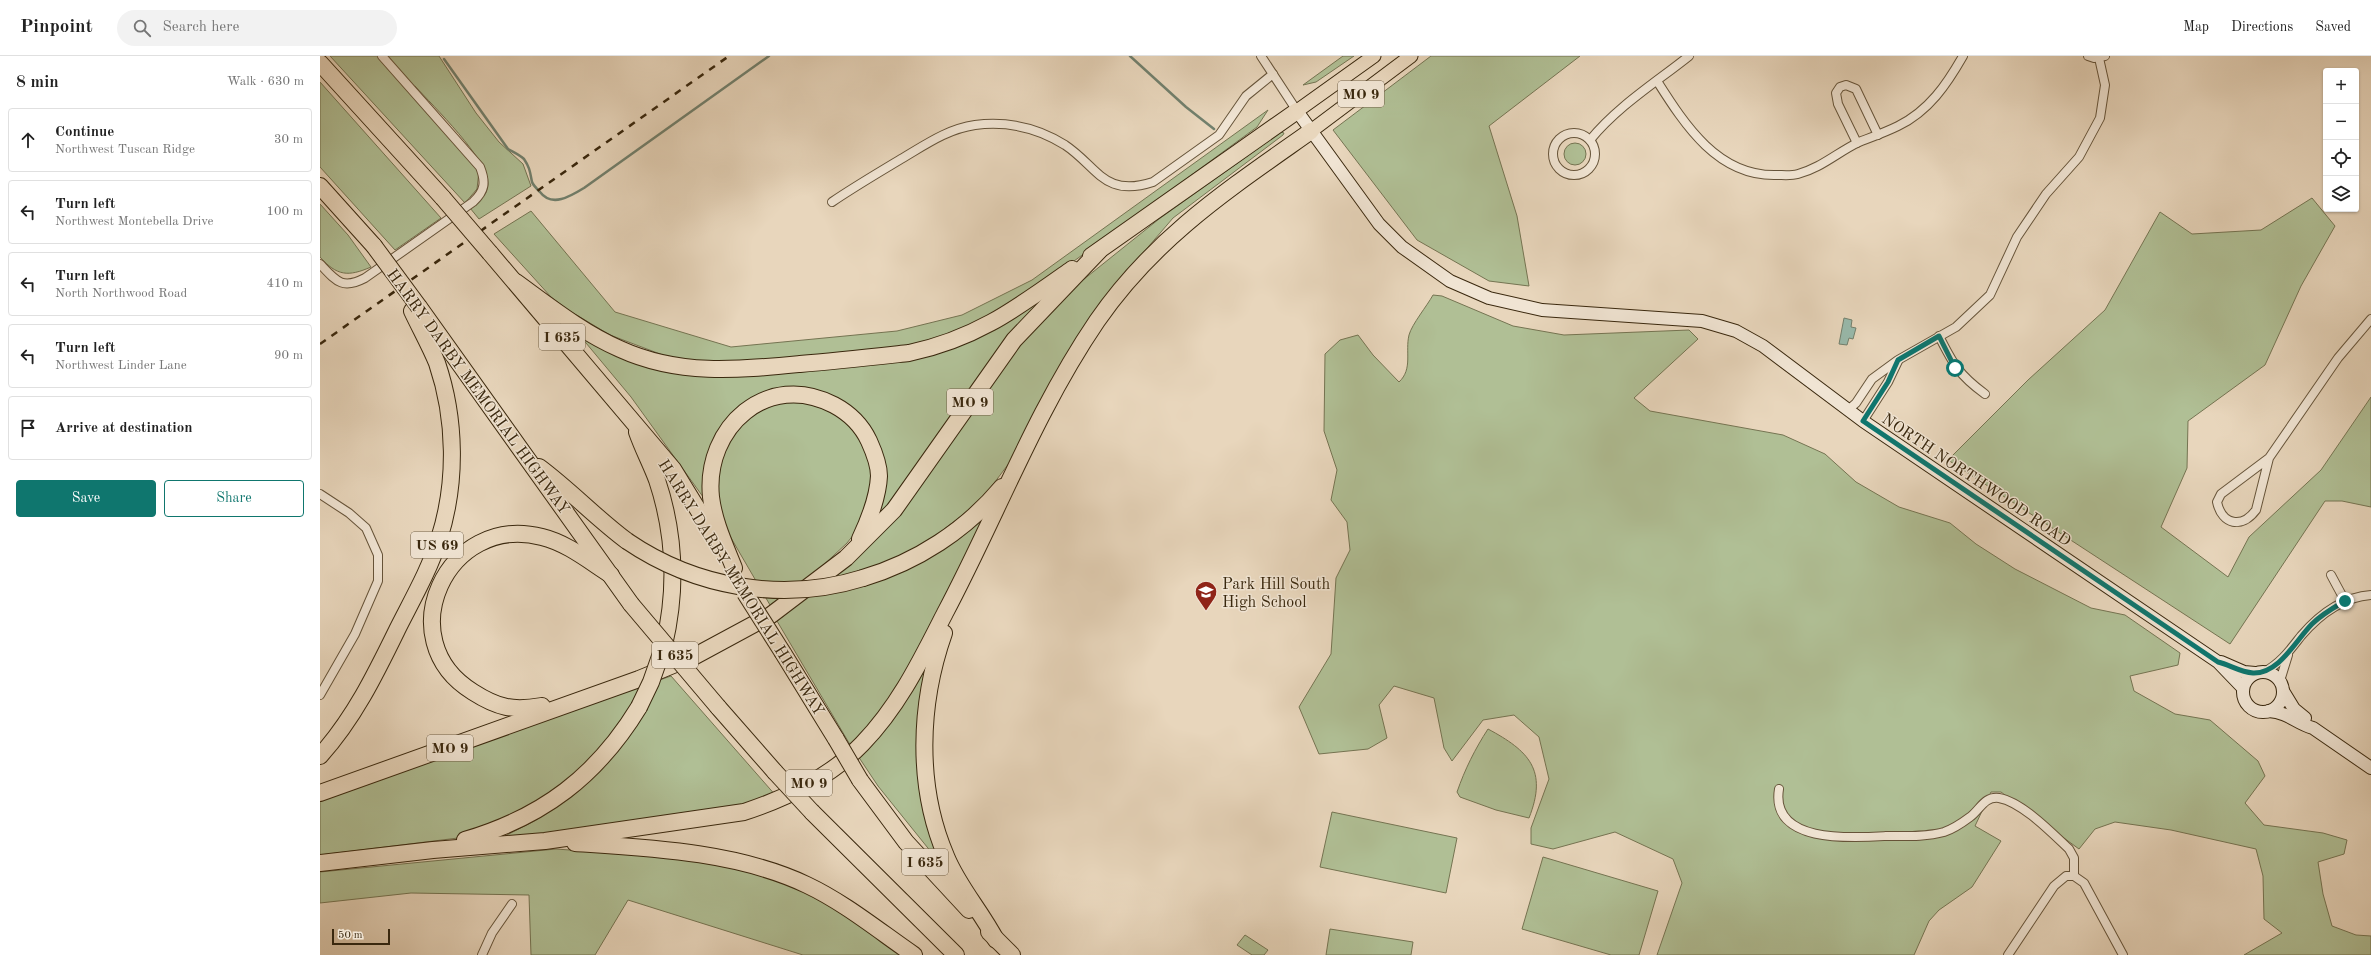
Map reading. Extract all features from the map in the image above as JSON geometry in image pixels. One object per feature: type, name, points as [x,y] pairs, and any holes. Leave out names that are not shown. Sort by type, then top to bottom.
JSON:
[{"type":"highway","name":"HARRY DARBY MEMORIAL HIGHWAY","points":[[320,63],[443,198],[490,254],[516,282],[673,469],[734,568],[745,593],[860,780],[906,842],[996,940],[1012,955]]},
{"type":"highway","name":"MO 9","points":[[320,793],[653,673],[695,656],[735,636],[771,615],[846,558],[894,510],[1014,340],[1099,251],[1297,111]]},
{"type":"highway","name":"MO 9","points":[[320,863],[433,850],[545,840],[744,812],[775,801],[826,774],[862,745],[896,703],[920,664],[969,569],[1059,382],[1098,320],[1154,252],[1210,202],[1311,131]]},
{"type":"highway","name":"HARRY DARBY MEMORIAL HIGHWAY","points":[[320,186],[374,246],[395,275],[415,309],[528,459],[632,604],[718,707],[775,772],[812,812],[956,955]]},
{"type":"highway","points":[[516,282],[588,332],[621,350],[646,359],[689,369],[746,370],[909,353],[952,342],[986,327],[1009,313],[1099,251]]},
{"type":"highway","name":"US 69","points":[[320,756],[344,727],[368,690],[429,566],[446,512],[452,455],[448,411],[436,363],[415,309]]},
{"type":"highway","points":[[734,568],[713,509],[711,483],[716,450],[725,432],[740,416],[760,402],[783,396],[818,398],[839,408],[857,423],[872,448],[878,470],[877,492],[868,522],[859,541],[846,558]]},
{"type":"highway","points":[[433,850],[490,833],[518,821],[557,799],[582,779],[622,736],[639,707],[651,682],[664,645],[672,602],[670,536],[656,480],[633,422]]},
{"type":"highway","points":[[528,459],[562,484],[602,522],[626,541],[649,556],[693,576],[738,587],[788,591],[826,587],[863,578],[908,560],[954,532],[1000,489],[1021,459]]},
{"type":"highway","points":[[579,700],[519,710],[502,707],[487,701],[459,684],[447,668],[433,640],[432,620],[434,602],[439,585],[458,558],[479,544],[503,536],[528,534],[553,540],[611,575]]},
{"type":"highway","points":[[969,569],[944,634],[932,675],[924,728],[924,755],[931,809],[946,857],[996,940]]},
{"type":"highway","points":[[545,840],[721,858],[769,870],[827,896],[914,955]]},
{"type":"main road","name":"MO 9","points":[[1297,111],[1374,56]]},
{"type":"main road","name":"MO 9","points":[[1311,131],[1411,56]]},
{"type":"street","points":[[320,264],[338,282],[353,284],[365,278],[473,202],[481,194],[485,179],[480,167],[382,56]]},
{"type":"street","points":[[1261,56],[1297,111]]},
{"type":"street","points":[[1590,140],[1619,110],[1689,56]]},
{"type":"street","points":[[1657,81],[1696,137],[1709,151],[1723,161],[1747,172],[1769,176],[1797,175],[1826,164],[1858,143],[1878,135],[1918,114],[1936,98],[1950,79],[1963,56]]},
{"type":"street","points":[[1848,410],[1856,403],[1872,379],[1898,360],[1956,326],[1990,295],[2017,237],[2046,194],[2079,157],[2100,118],[2105,85],[2102,57],[2088,56]]},
{"type":"street","points":[[832,202],[941,135],[966,127],[992,124],[1018,126],[1043,134],[1066,146],[1094,172],[1108,182],[1119,186],[1142,186],[1153,182],[1219,135],[1246,96],[1273,74]]},
{"type":"street","points":[[1858,143],[1838,104],[1836,93],[1840,87],[1846,85],[1856,89],[1878,135]]},
{"type":"street","name":"NORTH NORTHWOOD ROAD","points":[[1297,111],[1379,224],[1402,247],[1450,281],[1489,298],[1542,310],[1702,321],[1736,331],[1763,346],[1863,421],[2218,662],[2243,688]]},
{"type":"street","points":[[1576,133],[1590,140],[1595,156],[1588,170],[1573,174],[1558,167],[1554,152],[1561,138],[1576,133]]},
{"type":"street","points":[[2269,458],[2256,510],[2250,518],[2242,522],[2231,522],[2219,511],[2217,502],[2221,494],[2269,458],[2338,358],[2371,319]]},
{"type":"street","points":[[1939,336],[1955,368],[1969,382],[1985,394]]},
{"type":"street","points":[[1863,421],[1888,382],[1898,360]]},
{"type":"street","points":[[320,494],[349,513],[366,528],[378,555],[378,581],[355,634],[320,695]]},
{"type":"street","points":[[2331,575],[2345,601]]},
{"type":"street","points":[[2371,595],[2345,601],[2326,612],[2313,623],[2288,655],[2246,680],[2243,688],[2245,701],[2251,708],[2259,712],[2269,711],[2287,714],[2304,725],[2313,728],[2371,768]]},
{"type":"street","points":[[2269,711],[2279,703],[2288,655]]},
{"type":"street","name":"NORTH NORTHWOOD ROAD","points":[[2218,662],[2244,672],[2260,672]]},
{"type":"street","points":[[2260,672],[2272,674],[2282,686],[2294,709],[2310,722],[2313,728]]},
{"type":"street","points":[[1779,789],[1777,802],[1787,820],[1804,830],[1839,838],[1922,835],[1943,832],[1972,816],[1985,801],[1991,798],[1998,798],[2010,802],[2024,811],[2069,849],[2074,858],[2074,876]]},
{"type":"street","points":[[2008,955],[2061,878],[2066,876],[2074,876],[2087,888],[2123,955]]},
{"type":"street","points":[[482,955],[492,933],[512,904]]},
{"type":"shaded area","points":[[330,56],[439,56],[476,113],[499,142],[523,164],[531,186],[479,219],[470,208],[482,198],[488,188],[486,174],[480,161],[446,119],[415,86],[409,92],[479,171],[477,189],[465,203]]},
{"type":"shaded area","points":[[1343,56],[1354,56],[1316,82],[1303,85]]},
{"type":"shaded area","points":[[1431,56],[1580,56],[1489,126],[1517,216],[1529,286],[1489,281],[1417,240],[1333,130]]},
{"type":"shaded area","points":[[320,82],[441,218],[395,250],[320,167]]},
{"type":"shaded area","points":[[1268,110],[1257,127],[1044,283],[967,329],[910,347],[712,364],[668,357],[610,335],[568,310],[551,297],[494,234],[531,211],[615,312],[731,347],[897,331],[962,315],[1032,280]]},
{"type":"shaded area","points":[[1281,132],[1284,133],[1283,135],[1173,218],[1118,282],[1095,312],[1065,358],[1013,458],[988,491],[973,507],[921,547],[882,567],[852,575],[837,591],[847,590],[862,585],[895,572],[910,564],[940,546],[982,513],[995,500],[997,502],[902,687],[875,724],[852,748],[777,621],[836,575],[885,528],[921,485],[1023,340],[1073,288],[1159,219]]},
{"type":"shaded area","points":[[1571,143],[1579,143],[1586,150],[1586,158],[1579,165],[1571,165],[1564,158],[1564,150]]},
{"type":"shaded area","points":[[2312,198],[2335,226],[2301,286],[2265,365],[2188,421],[2187,468],[2161,527],[2228,577],[2249,537],[2321,470],[2371,397],[2371,507],[2342,501],[2325,501],[2230,644],[1948,460],[2028,380],[2105,310],[2160,212],[2192,234],[2261,230]]},
{"type":"shaded area","points":[[320,204],[348,235],[371,267],[356,272],[343,273],[332,268],[320,257]]},
{"type":"shaded area","points":[[1433,295],[1442,296],[1513,326],[1564,335],[1689,330],[1698,339],[1634,398],[1650,411],[1783,435],[1825,454],[1856,482],[1899,507],[1950,523],[1976,544],[2015,569],[2091,608],[2125,615],[2180,653],[2178,665],[2130,676],[2134,691],[2175,714],[2210,720],[2258,761],[2265,776],[2245,803],[2264,825],[2323,833],[2347,840],[2344,854],[2318,862],[2323,894],[2332,926],[2356,935],[2371,936],[2371,955],[2244,955],[2282,933],[2264,919],[2263,876],[2256,849],[2171,830],[2115,822],[2095,829],[2079,849],[2001,792],[1991,792],[1975,826],[2001,841],[1972,887],[1939,910],[1929,921],[1914,955],[1657,955],[1682,883],[1673,859],[1615,832],[1553,849],[1531,844],[1531,828],[1549,779],[1539,737],[1514,715],[1483,720],[1452,761],[1444,748],[1434,698],[1394,686],[1379,705],[1387,738],[1368,749],[1319,754],[1299,707],[1331,654],[1336,578],[1350,550],[1347,522],[1331,500],[1337,470],[1324,431],[1325,354],[1340,340],[1358,335],[1373,355],[1399,382],[1406,372],[1409,335],[1416,320]]},
{"type":"shaded area","points":[[1046,296],[895,496],[876,517],[881,452],[811,391],[733,413],[706,501],[631,397],[581,337],[671,369],[879,360]]},
{"type":"shaded area","points":[[1844,318],[1852,320],[1851,327],[1856,328],[1853,339],[1849,338],[1847,345],[1839,344]]},
{"type":"shaded area","points":[[800,401],[839,414],[868,449],[873,490],[858,529],[847,543],[818,570],[770,605],[727,531],[719,512],[715,471],[740,420],[777,403]]},
{"type":"shaded area","points":[[937,643],[922,709],[948,873],[878,786],[858,756]]},
{"type":"shaded area","points":[[671,676],[777,797],[757,805],[507,838],[505,836],[536,820],[555,807],[611,742],[537,807],[458,838],[320,855],[320,799]]},
{"type":"shaded area","points":[[1488,729],[1514,745],[1524,754],[1531,764],[1535,775],[1536,787],[1529,818],[1496,810],[1460,797],[1457,792],[1463,775]]},
{"type":"shaded area","points":[[1332,812],[1457,838],[1446,893],[1320,867]]},
{"type":"shaded area","points":[[556,849],[707,860],[809,889],[909,955],[803,955],[628,900],[595,955],[531,955],[529,895],[411,893],[320,903],[320,872]]},
{"type":"shaded area","points":[[1543,857],[1658,891],[1639,955],[1611,955],[1522,929]]},
{"type":"shaded area","points":[[1330,929],[1413,942],[1411,955],[1326,955]]},
{"type":"shaded area","points":[[1245,935],[1268,950],[1264,955],[1252,955],[1237,945]]},
{"type":"waterway","points":[[444,59],[508,149],[524,159],[529,168],[534,186],[545,197],[556,200],[568,197],[584,188],[769,56]]},
{"type":"waterway","points":[[1130,56],[1186,107],[1214,129]]},
{"type":"railway","points":[[320,344],[729,56]]},
{"type":"place","name":"Park Hill South High School","points":[[1206,612]]},
{"type":"route","points":[[1955,368],[1939,336],[1898,360],[1888,382],[1867,412],[1863,421],[2218,662],[2244,672],[2264,672],[2280,659],[2288,655],[2300,636],[2313,623],[2326,612],[2345,601]]}]
